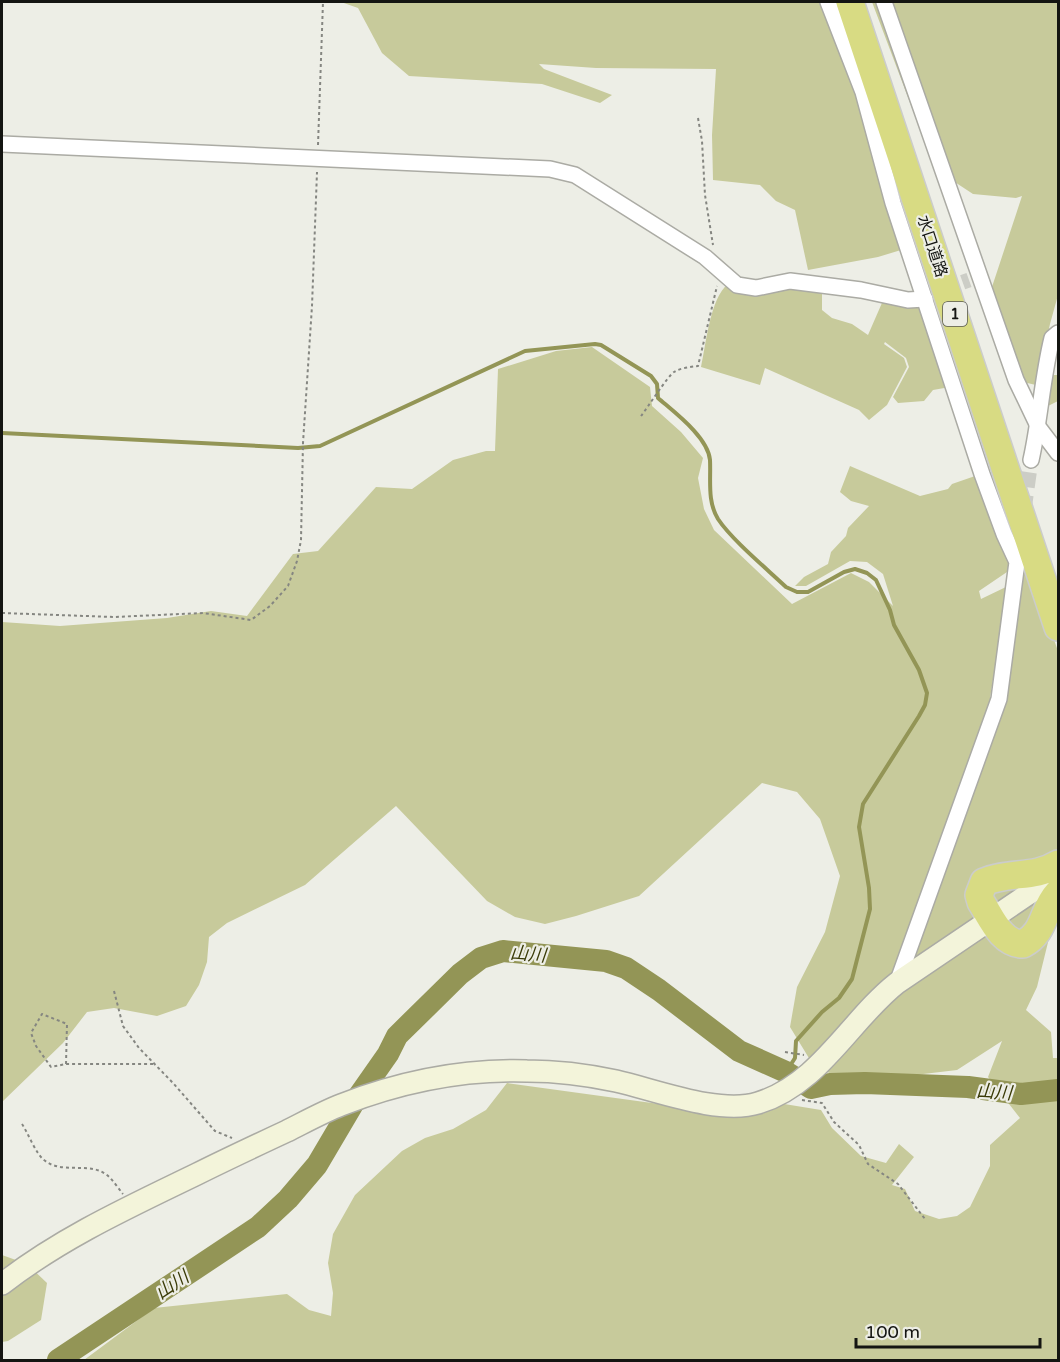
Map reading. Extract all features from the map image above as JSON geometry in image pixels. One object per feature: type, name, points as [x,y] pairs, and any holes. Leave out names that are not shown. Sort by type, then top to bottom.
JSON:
[{"type":"highway","name":"水口道路","points":[[850,2],[1059,627]]},
{"type":"highway","name":"水口道路","points":[[868,2],[1059,574]]},
{"type":"highway","points":[[1059,864],[1044,872],[998,877],[984,882],[979,895],[981,902],[1008,941],[1023,944],[1037,934],[1053,899],[1059,893]]},
{"type":"street","points":[[828,2],[863,92],[893,203],[928,296],[982,474],[1004,534],[1016,547],[1017,562],[999,699],[897,983]]},
{"type":"street","points":[[884,2],[974,278],[1016,380],[1039,428],[1059,453]]},
{"type":"street","points":[[2,144],[550,169],[575,175],[705,257],[737,285],[756,288],[790,281],[861,290],[908,300],[928,296]]},
{"type":"street","points":[[1032,460],[1039,428],[1046,362],[1052,338],[1059,333]]},
{"type":"street","points":[[2,1284],[33,1260],[69,1238],[132,1206],[340,1105],[384,1090],[447,1076],[527,1071],[602,1079],[730,1107],[760,1102],[785,1089],[806,1065],[850,1032],[879,997],[897,983],[1059,874]]},
{"type":"path","points":[[2,613],[114,617],[203,613],[250,620],[270,606],[288,586],[297,561],[301,533],[323,2]]},
{"type":"path","points":[[641,416],[668,377],[676,370],[698,366],[713,297],[719,281],[705,195],[702,141],[698,118]]},
{"type":"path","points":[[114,991],[123,1026],[139,1048],[215,1131],[258,1145]]},
{"type":"path","points":[[66,1064],[67,1024],[42,1014],[31,1033],[36,1046],[51,1067],[66,1064],[155,1064]]},
{"type":"path","points":[[785,1052],[806,1065]]},
{"type":"path","points":[[785,1089],[792,1096],[807,1102],[822,1103],[834,1122],[859,1145],[868,1164],[898,1184],[925,1219]]},
{"type":"path","points":[[22,1124],[43,1160],[60,1167],[90,1168],[100,1171],[109,1177],[132,1206]]},
{"type":"green space","points":[[341,2],[836,2],[910,223],[901,250],[878,257],[808,270],[795,210],[776,201],[760,185],[713,180],[712,135],[716,69],[596,68],[539,64],[544,69],[612,95],[600,103],[542,84],[409,76],[382,53],[358,8]]},
{"type":"green space","points":[[872,2],[1058,2],[1058,295],[1036,385],[1023,382],[990,293],[1022,196],[1016,198],[973,194],[935,169]]},
{"type":"green space","points":[[728,284],[822,287],[822,310],[832,318],[852,324],[868,335],[885,296],[920,302],[950,387],[933,390],[924,401],[898,403],[893,397],[909,367],[906,358],[885,342],[884,344],[904,358],[907,367],[887,405],[869,420],[859,410],[765,368],[760,385],[701,367],[713,311],[722,291]]},
{"type":"green space","points":[[592,347],[650,387],[652,406],[681,432],[703,458],[698,478],[704,509],[714,530],[792,604],[851,573],[869,582],[893,606],[883,574],[867,562],[850,561],[806,586],[795,586],[804,577],[828,564],[831,552],[846,536],[848,528],[869,506],[851,501],[840,492],[850,466],[920,496],[948,489],[952,484],[978,475],[984,484],[1009,565],[1007,572],[979,591],[981,599],[1008,586],[990,698],[1002,695],[1024,555],[1058,651],[1058,919],[1053,922],[1037,987],[1026,1010],[1051,1032],[1053,1058],[1058,1058],[1058,1360],[84,1360],[154,1308],[287,1294],[309,1310],[331,1316],[333,1293],[328,1263],[333,1234],[355,1195],[402,1151],[425,1138],[453,1129],[486,1110],[507,1083],[732,1114],[772,1102],[821,1110],[832,1128],[861,1156],[886,1163],[899,1144],[914,1157],[892,1185],[905,1189],[915,1211],[939,1219],[957,1216],[970,1207],[990,1166],[990,1145],[1020,1118],[988,1077],[1002,1041],[957,1070],[856,1082],[815,1068],[790,1027],[797,987],[825,932],[840,876],[820,819],[797,792],[762,783],[639,896],[545,924],[515,917],[487,901],[396,806],[305,885],[227,923],[209,937],[207,962],[199,985],[186,1006],[157,1016],[114,1008],[87,1012],[63,1043],[2,1102],[2,622],[60,626],[167,618],[211,611],[247,616],[293,554],[318,551],[376,487],[412,489],[453,460],[486,451],[495,451],[498,369],[556,351]]},
{"type":"green space","points":[[1049,375],[1058,375],[1058,401],[1044,408]]},
{"type":"green space","points":[[2,1255],[27,1264],[47,1283],[41,1320],[8,1341],[2,1342]]},
{"type":"waterway","points":[[2,433],[298,448],[320,446],[525,351],[601,345],[651,376],[657,384],[658,398],[697,434],[708,451],[712,505],[724,527],[786,587],[797,592],[808,592],[844,572],[855,569],[867,573],[876,580],[890,610],[894,625],[919,670],[927,693],[925,705],[919,716],[863,804],[859,827],[869,888],[870,909],[852,979],[839,998],[822,1012],[796,1041],[795,1058],[786,1072]]},
{"type":"waterway","name":"山川","points":[[58,1360],[258,1227],[288,1199],[317,1165],[353,1104],[388,1054],[397,1036],[460,974],[481,958],[503,951],[606,961],[626,968],[659,990],[739,1051],[786,1072],[811,1088],[830,1084],[865,1083],[968,1087],[1021,1094],[1058,1090]]},
{"type":"tunnel","points":[[941,290],[969,280]]},
{"type":"tunnel","points":[[1024,510],[1031,460]]}]
